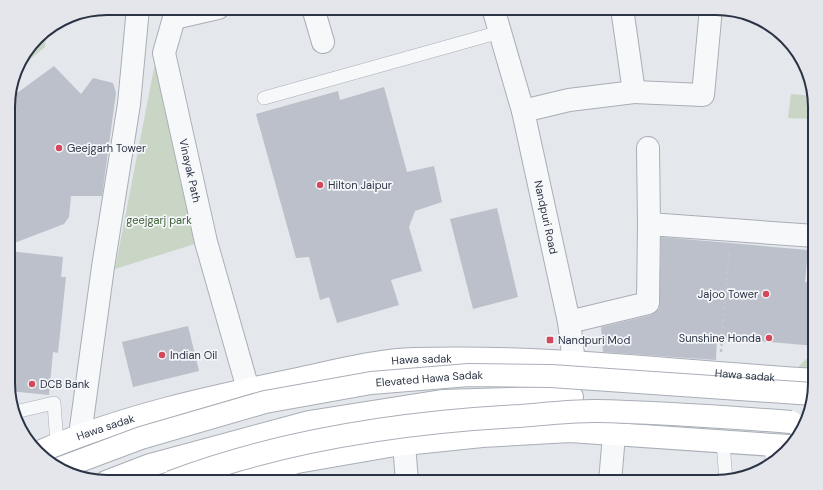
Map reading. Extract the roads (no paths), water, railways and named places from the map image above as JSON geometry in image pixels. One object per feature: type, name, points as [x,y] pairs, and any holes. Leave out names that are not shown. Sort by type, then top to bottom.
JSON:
[{"type":"main road","name":"Hawa sadak","points":[[48,448],[80,435],[150,412],[248,389],[368,364],[414,359],[574,362],[808,380]]},
{"type":"main road","name":"Elevated Hawa Sadak","points":[[67,466],[141,438],[265,402],[371,383],[469,375],[551,376],[807,394]]},
{"type":"main road","points":[[124,475],[150,465],[308,422],[442,401],[572,397]]},
{"type":"main road","points":[[189,475],[202,470],[289,446],[384,430],[474,418],[594,411],[798,422]]},
{"type":"main road","points":[[256,475],[297,462],[404,444],[482,436],[570,431],[723,442],[777,452]]},
{"type":"street","points":[[80,435],[103,267],[129,104],[137,15]]},
{"type":"street","name":"Vinayak Path","points":[[187,15],[174,18],[164,53],[206,242],[248,389]]},
{"type":"street","points":[[315,15],[323,42]]},
{"type":"street","name":"Nandpuri Road","points":[[495,15],[523,112],[569,322],[574,362],[570,431]]},
{"type":"street","points":[[623,15],[634,92]]},
{"type":"street","points":[[523,112],[569,100],[634,92],[703,95],[710,15]]},
{"type":"street","points":[[569,322],[648,303],[648,148]]},
{"type":"street","points":[[649,224],[808,235]]},
{"type":"street","points":[[611,475],[614,435]]},
{"type":"street","points":[[404,444],[406,475]]},
{"type":"lane","points":[[264,98],[500,32]]},
{"type":"lane","points":[[19,411],[54,403],[48,448]]},
{"type":"lane","points":[[723,442],[725,474]]},
{"type":"place","name":"Geejgarh Tower","points":[[59,148]]},
{"type":"place","name":"Hilton Jaipur","points":[[320,185]]},
{"type":"place","name":"Jajoo Tower","points":[[766,294]]},
{"type":"place","name":"Sunshine Honda","points":[[769,338]]},
{"type":"place","name":"Nandpuri Mod","points":[[550,340]]},
{"type":"place","name":"Indian Oil","points":[[162,355]]},
{"type":"place","name":"DCB Bank","points":[[32,384]]},
{"type":"park label","name":"geejgarj park","points":[[159,220]]}]
